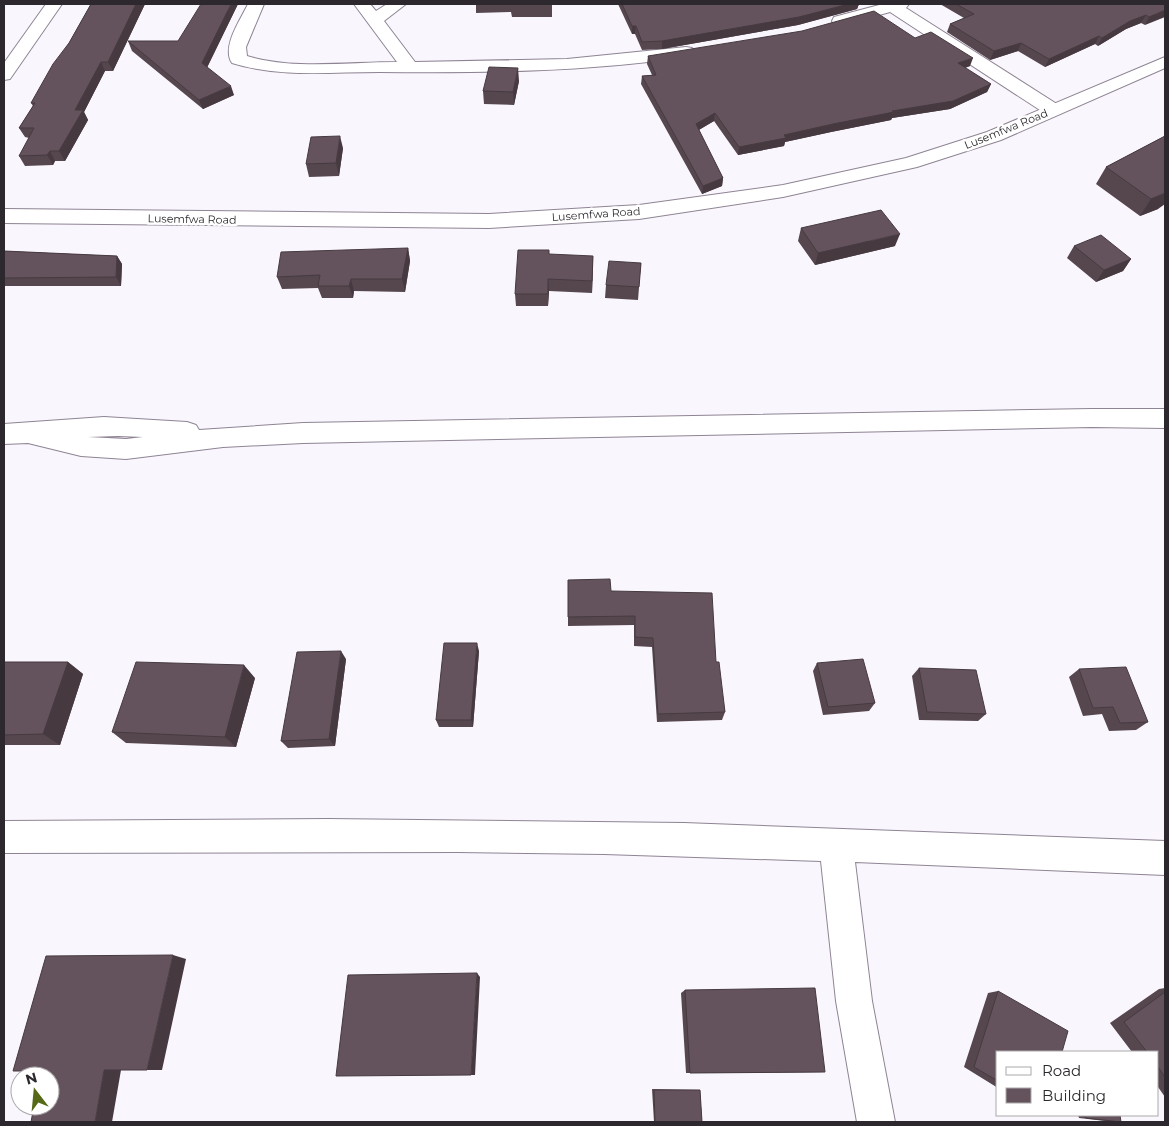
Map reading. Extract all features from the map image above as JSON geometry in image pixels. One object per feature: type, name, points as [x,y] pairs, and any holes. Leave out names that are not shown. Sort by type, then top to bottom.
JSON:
[{"type":"street","points":[[4,75],[54,4]]},
{"type":"street","points":[[256,4],[237,47],[238,59],[252,64],[323,68],[585,62],[662,56],[698,50]]},
{"type":"street","points":[[362,4],[410,67]]},
{"type":"street","points":[[375,19],[398,4]]},
{"type":"street","points":[[828,24],[897,6],[1053,110]]},
{"type":"street","name":"Lusemfwa Road","points":[[4,216],[489,221],[639,212],[783,191],[910,163],[994,136],[1165,62]]},
{"type":"street","points":[[4,434],[33,435],[81,446],[126,449],[223,437],[313,433],[1092,418],[1165,419]]},
{"type":"street","points":[[4,837],[524,836],[836,844],[1032,854],[1165,858]]},
{"type":"street","points":[[836,844],[854,1001],[876,1122]]},
{"type":"building","points":[[91,4],[136,4],[108,62],[101,62],[75,110],[83,110],[59,151],[50,151],[47,155],[19,156],[34,128],[19,128],[35,103],[31,103],[53,64],[69,43]]},
{"type":"building","points":[[201,4],[231,4],[202,63],[231,86],[199,100],[128,41],[178,41]]},
{"type":"building","points":[[622,4],[849,4],[799,17],[662,41],[642,42],[636,26],[632,26]]},
{"type":"building","points":[[956,4],[1165,4],[1165,10],[1149,17],[1146,15],[1130,21],[1102,38],[1099,36],[1049,59],[1021,43],[994,51],[950,24],[974,14]]},
{"type":"building","points":[[874,11],[915,38],[931,32],[973,58],[958,63],[991,84],[953,101],[892,111],[894,112],[784,135],[786,138],[739,147],[715,113],[696,124],[723,178],[703,186],[642,76],[656,75],[648,56],[802,31]]},
{"type":"building","points":[[489,67],[518,68],[513,92],[483,91]]},
{"type":"building","points":[[340,136],[336,163],[306,164],[311,137]]},
{"type":"building","points":[[1165,136],[1165,193],[1151,199],[1106,167]]},
{"type":"building","points":[[881,210],[900,234],[818,253],[801,228]]},
{"type":"building","points":[[1101,235],[1131,259],[1104,270],[1074,246]]},
{"type":"building","points":[[408,248],[402,279],[351,279],[349,286],[318,286],[320,275],[277,277],[281,252]]},
{"type":"building","points":[[518,250],[549,250],[549,254],[593,256],[592,281],[548,279],[548,294],[515,294]]},
{"type":"building","points":[[4,251],[117,256],[116,277],[4,278]]},
{"type":"building","points":[[609,261],[641,263],[639,287],[606,285]]},
{"type":"building","points":[[610,579],[611,591],[712,593],[716,662],[719,662],[725,712],[658,714],[653,638],[635,637],[635,616],[568,617],[568,580]]},
{"type":"building","points":[[444,643],[477,643],[471,720],[436,720]]},
{"type":"building","points":[[341,651],[329,739],[281,741],[297,652]]},
{"type":"building","points":[[863,659],[875,703],[828,707],[817,663]]},
{"type":"building","points":[[4,662],[68,662],[43,734],[4,735]]},
{"type":"building","points":[[136,662],[244,665],[225,737],[112,732]]},
{"type":"building","points":[[1126,667],[1148,722],[1120,723],[1113,707],[1093,708],[1079,669]]},
{"type":"building","points":[[919,668],[976,670],[986,714],[927,712]]},
{"type":"building","points":[[173,955],[147,1070],[104,1070],[95,1122],[31,1122],[32,1116],[60,1116],[60,1066],[14,1066],[46,956]]},
{"type":"building","points":[[477,973],[471,1075],[336,1076],[348,975]]},
{"type":"building","points":[[815,988],[825,1072],[690,1073],[685,990]]},
{"type":"building","points":[[998,991],[1068,1031],[1062,1051],[996,1051],[996,1080],[974,1067]]},
{"type":"building","points":[[1165,992],[1165,1077],[1159,1068],[1159,1051],[1146,1051],[1124,1022]]},
{"type":"building","points":[[654,1090],[700,1090],[702,1122],[655,1122]]},
{"type":"building","points":[[1085,1116],[1120,1116],[1121,1122],[1086,1118]]}]
